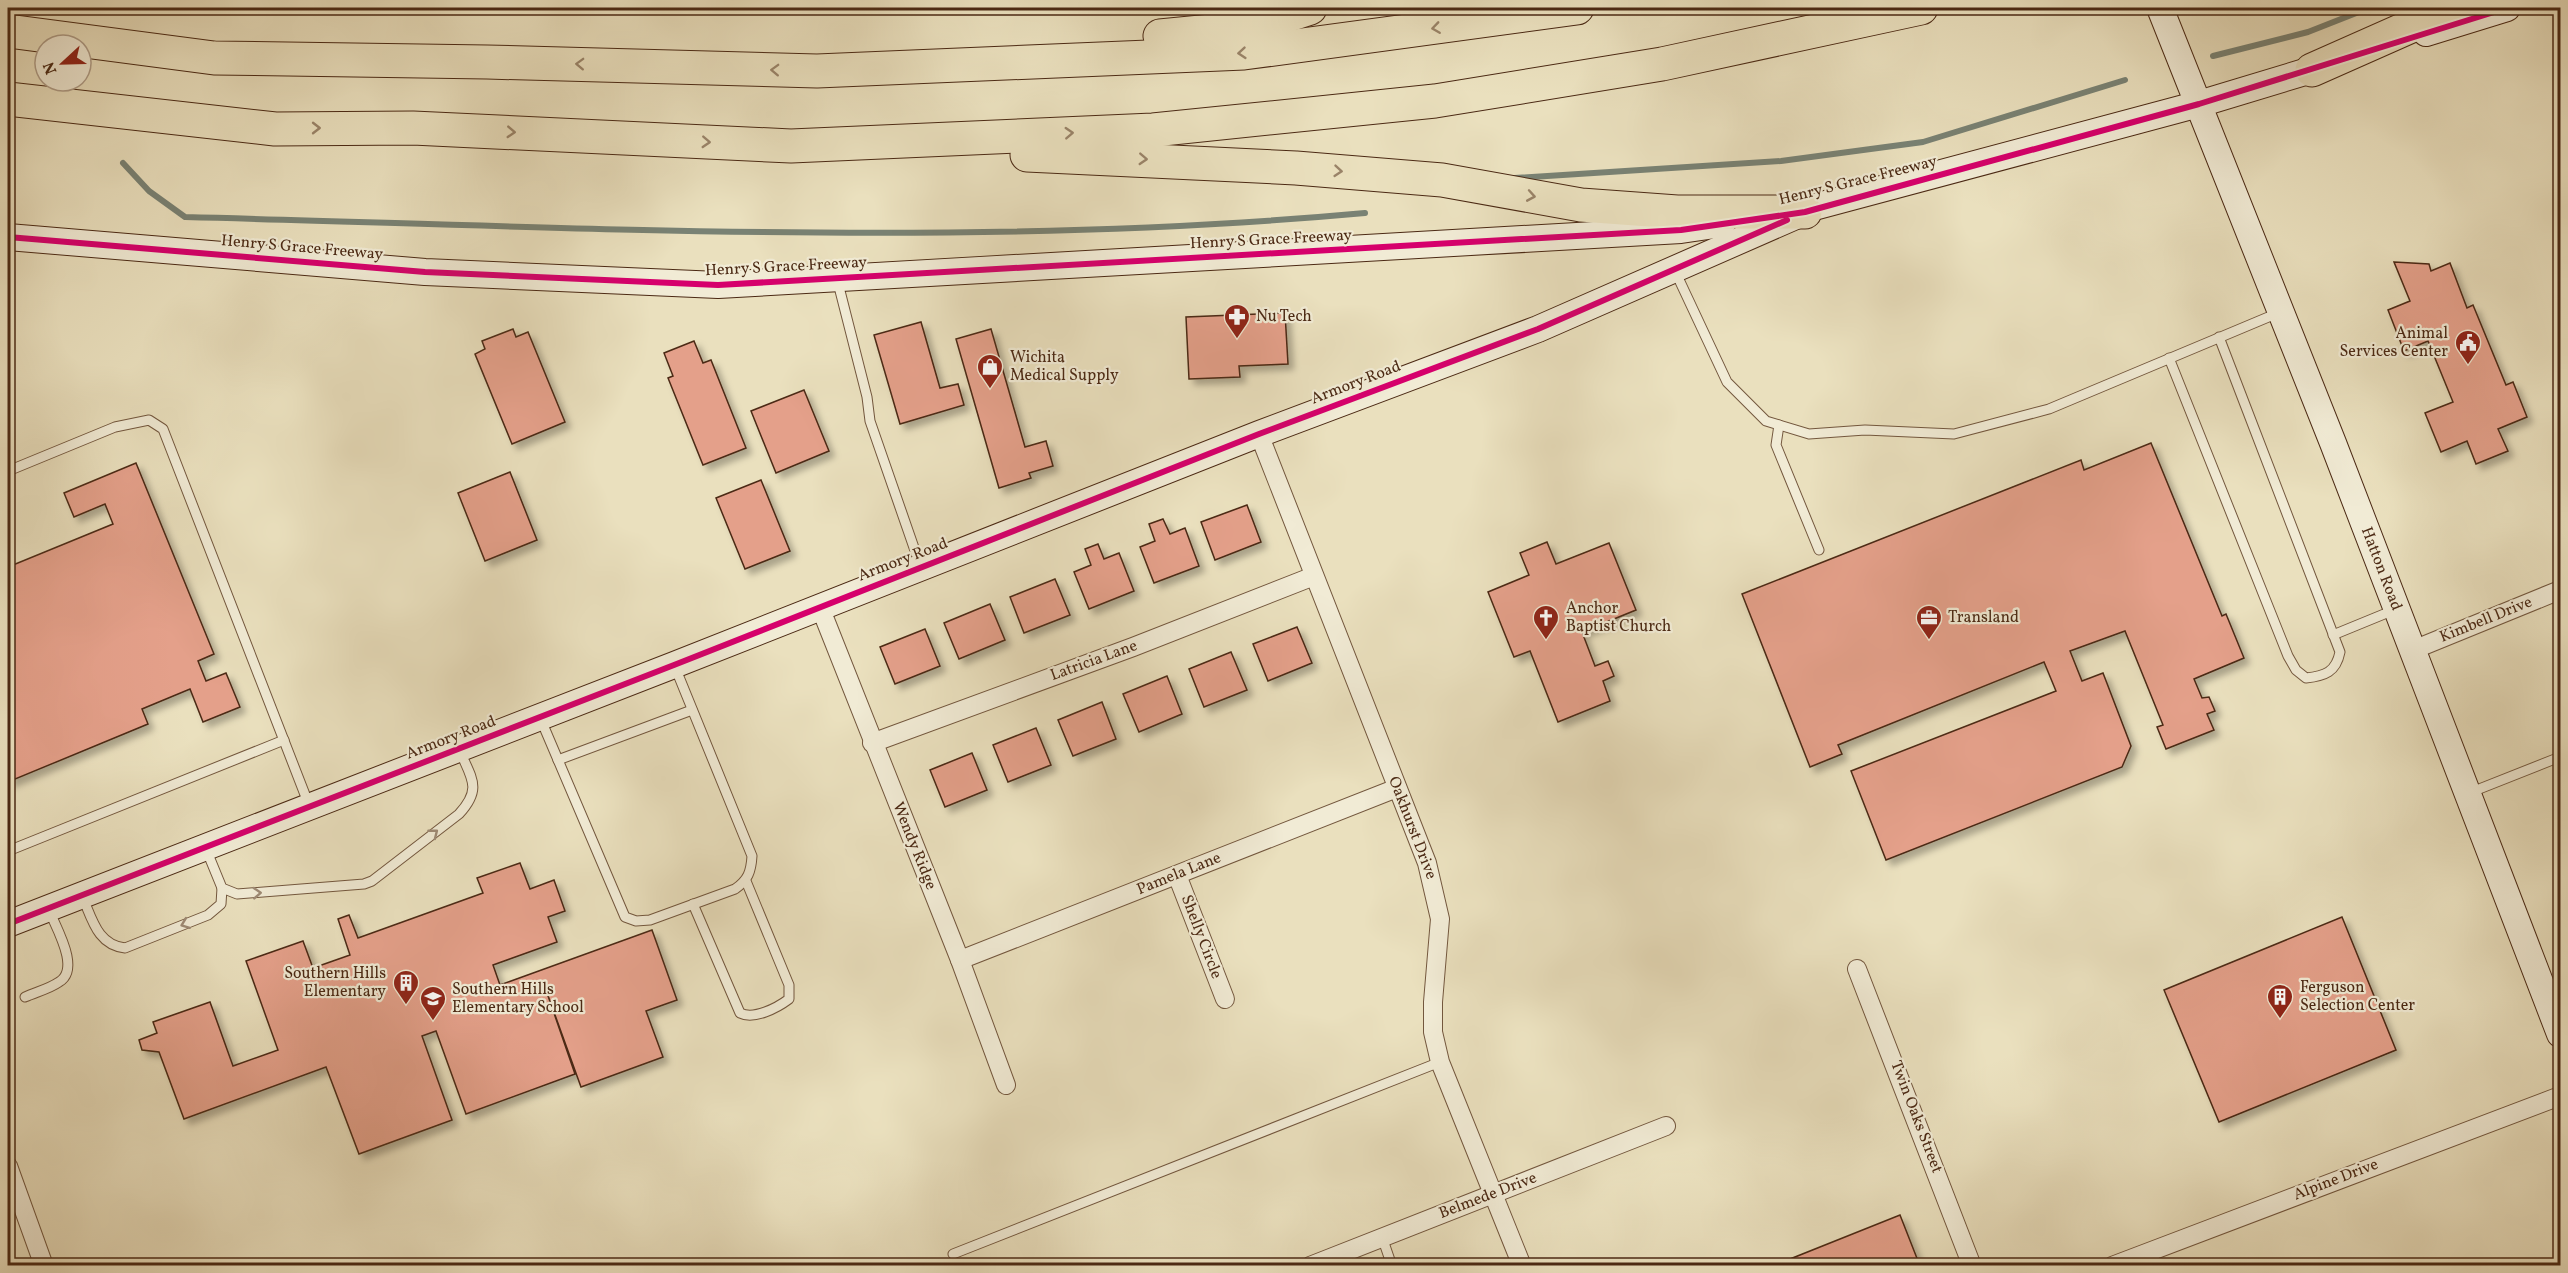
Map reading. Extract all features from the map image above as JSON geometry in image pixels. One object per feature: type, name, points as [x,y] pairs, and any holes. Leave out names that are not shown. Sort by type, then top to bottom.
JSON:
[{"type":"highway","points":[[817,71],[1252,27],[1310,8]]},
{"type":"highway","points":[[8,31],[214,58],[487,62],[817,71],[1244,53],[1577,8]]},
{"type":"highway","points":[[791,146],[1153,130],[1435,101],[1662,64],[1921,8]]},
{"type":"highway","points":[[2312,70],[2452,8]]},
{"type":"highway","points":[[8,15],[214,58]]},
{"type":"highway","points":[[8,99],[275,129]]},
{"type":"highway","points":[[8,116],[275,129],[413,128],[1296,168],[1442,180],[1581,206],[1677,212],[1805,212]]},
{"type":"street","name":"Hatton Road","points":[[2160,8],[2559,1026]]},
{"type":"street","name":"Henry S Grace Freeway","points":[[8,237],[425,272],[718,285],[1681,230],[1805,212],[2199,104],[2507,8]]},
{"type":"street","name":"Armory Road","points":[[8,924],[540,718],[1259,434],[1538,329],[1805,212]]},
{"type":"street","name":"Oakhurst Drive","points":[[1259,434],[1427,863],[1438,903],[1440,938],[1433,1002],[1433,1032],[1440,1062],[1522,1266]]},
{"type":"street","name":"Latricia Lane","points":[[873,743],[1133,647],[1314,576]]},
{"type":"street","name":"Kimbell Drive","points":[[2413,650],[2560,590]]},
{"type":"street","name":"Wendy Ridge","points":[[820,607],[960,960],[1006,1085]]},
{"type":"street","name":"Pamela Lane","points":[[960,960],[1397,788]]},
{"type":"street","name":"Shelly Circle","points":[[1177,875],[1225,999]]},
{"type":"street","name":"Twin Oaks Street","points":[[1857,969],[1972,1266]]},
{"type":"street","name":"Alpine Drive","points":[[2112,1266],[2560,1096]]},
{"type":"street","name":"Belmede Drive","points":[[1310,1266],[1666,1126]]},
{"type":"street","points":[[8,1166],[44,1266]]},
{"type":"lane","points":[[1674,268],[1727,382],[1766,420],[1809,434],[1865,430],[1954,434],[2049,409],[2281,312]]},
{"type":"lane","points":[[837,278],[867,397],[870,420],[921,567]]},
{"type":"lane","points":[[2169,358],[2288,656],[2296,670],[2306,678],[2328,674],[2337,666],[2340,652],[2219,337]]},
{"type":"lane","points":[[8,471],[115,427],[149,420],[163,429],[310,807]]},
{"type":"lane","points":[[1779,425],[1776,445],[1819,550]]},
{"type":"lane","points":[[2333,635],[2397,609]]},
{"type":"lane","points":[[540,718],[626,917],[636,921],[650,920],[735,889],[746,881],[751,870],[752,856],[674,665]]},
{"type":"lane","points":[[558,760],[692,710]]},
{"type":"lane","points":[[8,851],[284,740]]},
{"type":"lane","points":[[222,888],[237,894],[257,894],[364,884],[372,881],[459,814],[472,801],[474,791],[459,749]]},
{"type":"lane","points":[[2469,793],[2560,757]]},
{"type":"lane","points":[[82,894],[99,935],[112,946],[124,948],[208,915],[221,904],[222,888],[206,847]]},
{"type":"lane","points":[[693,904],[740,1013],[753,1016],[783,1004],[789,999],[789,985],[746,881]]},
{"type":"lane","points":[[25,996],[59,982],[67,975],[69,964],[48,908]]},
{"type":"lane","points":[[953,1254],[1440,1062]]},
{"type":"lane","points":[[1382,1237],[1392,1266]]},
{"type":"building","name":"Animal Services Center","points":[[2394,262],[2429,264],[2431,271],[2450,263],[2467,308],[2473,305],[2506,385],[2513,382],[2527,417],[2498,429],[2508,451],[2476,464],[2467,441],[2441,452],[2425,413],[2453,402],[2428,341],[2404,351],[2388,310],[2410,301]]},
{"type":"building","name":"Nu Tech","points":[[1285,313],[1288,364],[1239,366],[1240,377],[1189,379],[1186,317]]},
{"type":"building","points":[[921,322],[940,388],[958,384],[964,405],[900,424],[874,335]]},
{"type":"building","points":[[513,329],[516,337],[528,332],[565,422],[512,444],[475,354],[485,349],[482,341]]},
{"type":"building","name":"Wichita Medical Supply","points":[[991,329],[1025,447],[1046,441],[1053,466],[1029,473],[1031,478],[999,488],[956,339]]},
{"type":"building","points":[[694,341],[703,363],[711,360],[746,448],[703,465],[668,378],[673,376],[664,353]]},
{"type":"building","points":[[804,390],[829,451],[776,473],[751,411]]},
{"type":"building","name":"Transland","points":[[2151,443],[2222,616],[2226,614],[2244,658],[2194,679],[2202,698],[2209,697],[2215,711],[2207,714],[2214,730],[2166,749],[2157,727],[2163,725],[2125,631],[2070,651],[2082,681],[2103,673],[2131,746],[2122,767],[1886,860],[1851,771],[2056,691],[2044,662],[1838,745],[1842,754],[1810,767],[1742,594],[2081,460],[2084,470]]},
{"type":"building","points":[[136,463],[214,654],[198,661],[206,681],[226,673],[240,707],[203,722],[190,689],[142,709],[148,724],[8,782],[8,744],[10,743],[8,737],[8,567],[113,524],[105,504],[74,517],[64,493]]},
{"type":"building","points":[[510,472],[537,540],[485,561],[458,493]]},
{"type":"building","points":[[761,480],[790,551],[745,569],[716,498]]},
{"type":"building","points":[[1247,505],[1261,542],[1215,560],[1201,522]]},
{"type":"building","points":[[1163,519],[1170,534],[1185,528],[1199,566],[1154,583],[1140,547],[1155,541],[1149,524]]},
{"type":"building","name":"Anchor Baptist Church","points":[[1547,542],[1556,564],[1609,543],[1636,610],[1582,632],[1595,666],[1608,661],[1614,676],[1603,681],[1610,701],[1558,722],[1530,651],[1514,657],[1488,592],[1529,575],[1520,553]]},
{"type":"building","points":[[1098,544],[1104,559],[1119,553],[1134,591],[1089,609],[1074,572],[1091,565],[1085,549]]},
{"type":"building","points":[[1055,579],[1070,615],[1024,633],[1010,597]]},
{"type":"building","points":[[990,604],[1005,640],[959,659],[944,623]]},
{"type":"building","points":[[1297,627],[1312,663],[1268,681],[1253,644]]},
{"type":"building","points":[[925,629],[940,666],[895,684],[880,647]]},
{"type":"building","points":[[1231,652],[1247,690],[1204,707],[1189,669]]},
{"type":"building","points":[[1167,676],[1182,714],[1139,732],[1123,694]]},
{"type":"building","points":[[1102,702],[1116,739],[1073,756],[1058,720]]},
{"type":"building","points":[[1036,728],[1051,765],[1008,782],[993,745]]},
{"type":"building","points":[[972,753],[987,790],[945,807],[930,770]]},
{"type":"building","points":[[2560,825],[2560,844],[2554,827]]},
{"type":"building","name":"Southern Hills Elementary","points":[[520,863],[530,889],[554,880],[565,911],[548,917],[557,942],[493,965],[500,985],[652,930],[677,1000],[646,1011],[663,1057],[581,1087],[546,990],[575,1074],[466,1114],[436,1031],[422,1036],[452,1120],[359,1154],[326,1067],[184,1119],[159,1052],[142,1050],[139,1040],[157,1033],[153,1022],[210,1002],[233,1066],[278,1050],[246,961],[303,941],[313,968],[350,955],[338,919],[349,915],[358,938],[483,893],[477,878]]},
{"type":"building","name":"Ferguson Selection Center","points":[[2342,917],[2396,1050],[2219,1122],[2164,990]]},
{"type":"building","points":[[1900,1215],[1920,1266],[1793,1266],[1790,1259]]},
{"type":"waterway","points":[[2213,56],[2308,32],[2369,8]]},
{"type":"waterway","points":[[1515,178],[1781,161],[1923,142],[2125,80]]},
{"type":"waterway","points":[[123,163],[149,191],[185,217],[628,230],[923,233],[1218,224],[1365,213]]},
{"type":"cycle path","points":[[8,237],[425,272],[718,285],[1681,230],[1805,212],[2199,104],[2507,8]]},
{"type":"cycle path","points":[[8,924],[1259,434],[1538,329],[1787,220]]},
{"type":"place","name":"Nu Tech","points":[[1237,340]]},
{"type":"place","name":"Animal Services Center","points":[[2468,366]]},
{"type":"place","name":"Wichita Medical Supply","points":[[990,390]]},
{"type":"place","name":"Anchor Baptist Church","points":[[1546,641]]},
{"type":"place","name":"Transland","points":[[1929,641]]},
{"type":"place","name":"Southern Hills Elementary","points":[[406,1006]]},
{"type":"place","name":"Ferguson Selection Center","points":[[2280,1020]]},
{"type":"place","name":"Southern Hills Elementary School","points":[[433,1022]]}]
